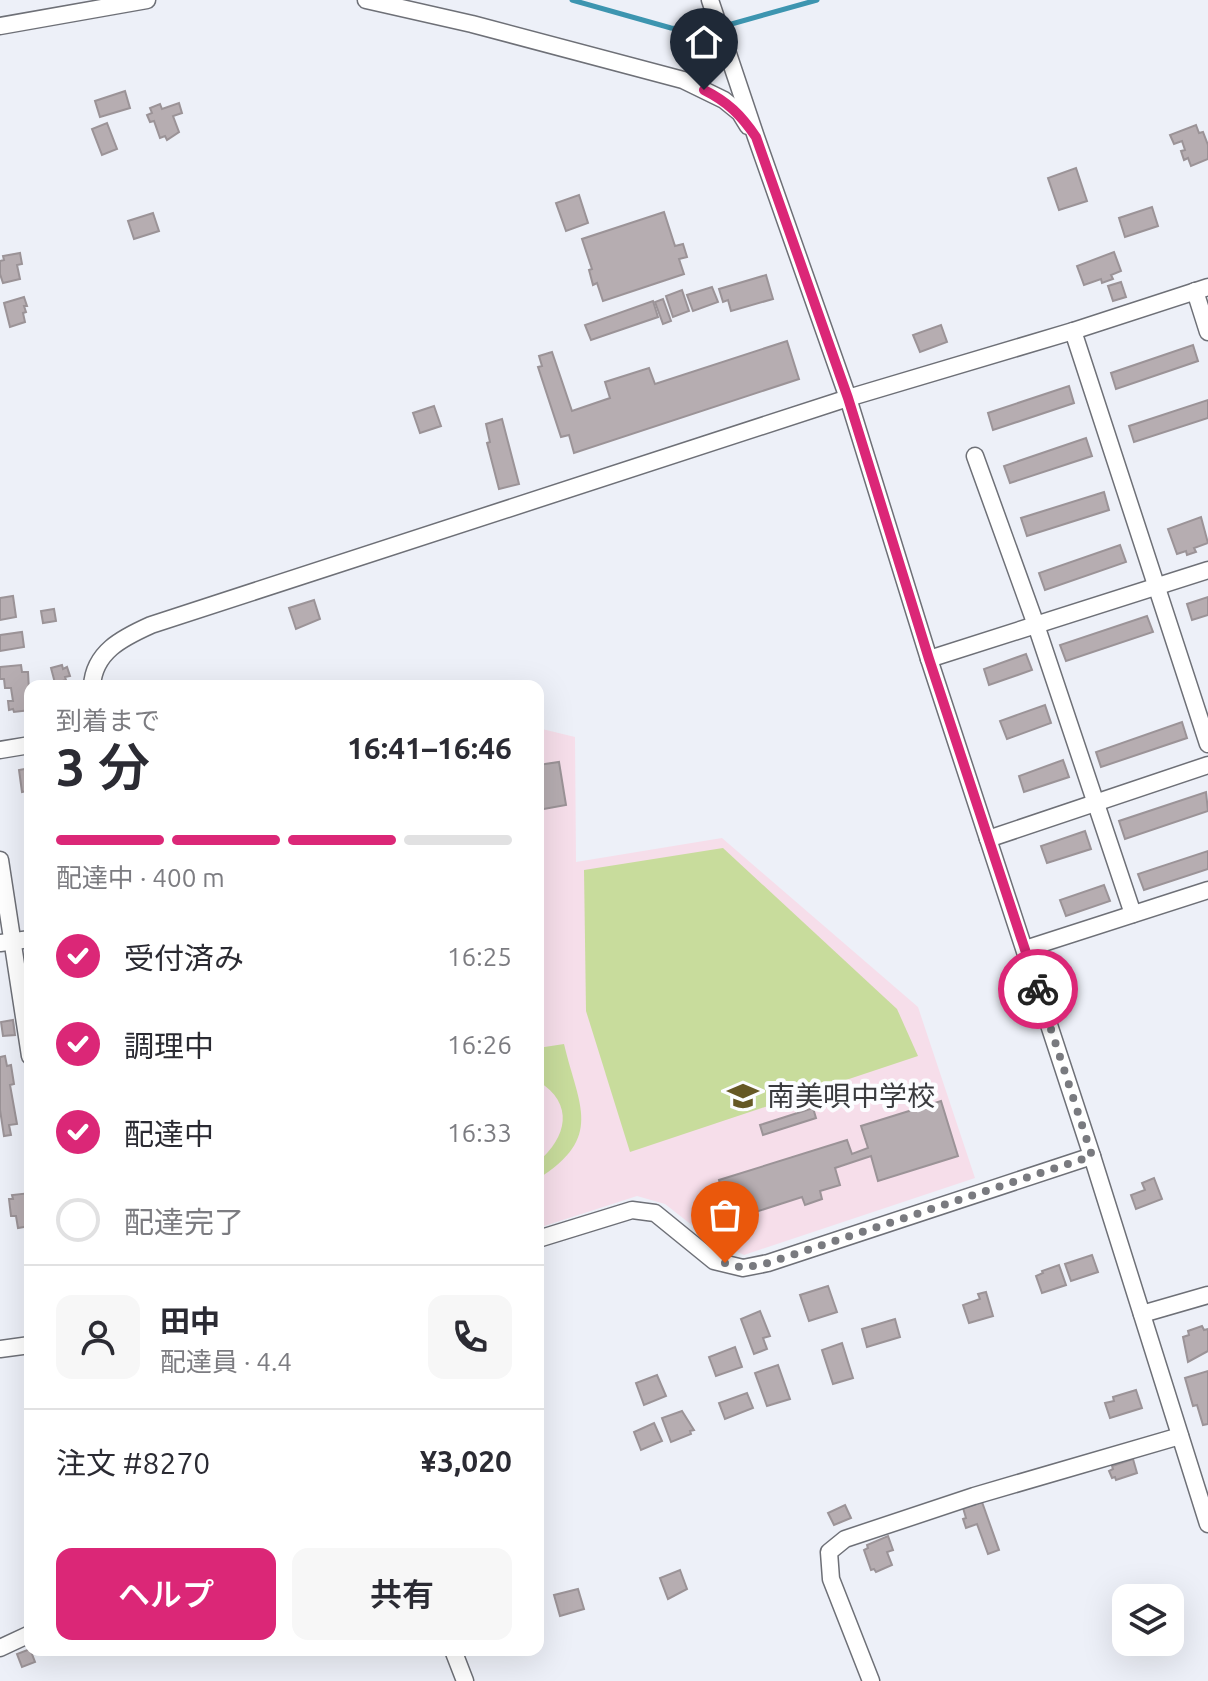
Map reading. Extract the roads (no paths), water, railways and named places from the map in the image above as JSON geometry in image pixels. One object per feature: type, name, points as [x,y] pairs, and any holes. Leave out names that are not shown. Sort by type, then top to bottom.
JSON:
[{"type":"street","points":[[0,26],[147,0]]},
{"type":"street","points":[[366,0],[472,24],[683,80],[724,100],[740,113],[756,137]]},
{"type":"street","points":[[712,6],[848,398],[1208,1524]]},
{"type":"street","points":[[93,680],[104,653],[123,637],[151,625],[848,398],[1201,289],[1208,332]]},
{"type":"street","points":[[1073,331],[1208,744]]},
{"type":"street","points":[[975,456],[1036,625],[1133,914]]},
{"type":"street","points":[[929,659],[1208,570]]},
{"type":"street","points":[[0,750],[24,746]]},
{"type":"street","points":[[988,839],[1208,765]]},
{"type":"street","points":[[0,860],[6,943],[24,1028]]},
{"type":"street","points":[[1025,949],[1208,890]]},
{"type":"street","points":[[544,1237],[632,1210],[655,1213],[714,1261],[743,1268],[1092,1156]]},
{"type":"street","points":[[1142,1314],[1208,1295]]},
{"type":"street","points":[[1,1345],[24,1345]]},
{"type":"street","points":[[871,1681],[831,1579],[829,1552],[845,1539],[974,1496],[1180,1436]]},
{"type":"street","points":[[0,1648],[24,1637]]},
{"type":"street","points":[[455,1656],[465,1681]]},
{"type":"waterway","points":[[572,0],[671,28],[703,32],[817,0]]},
{"type":"place","name":"南美唄中学校","points":[[743,1096]]}]
